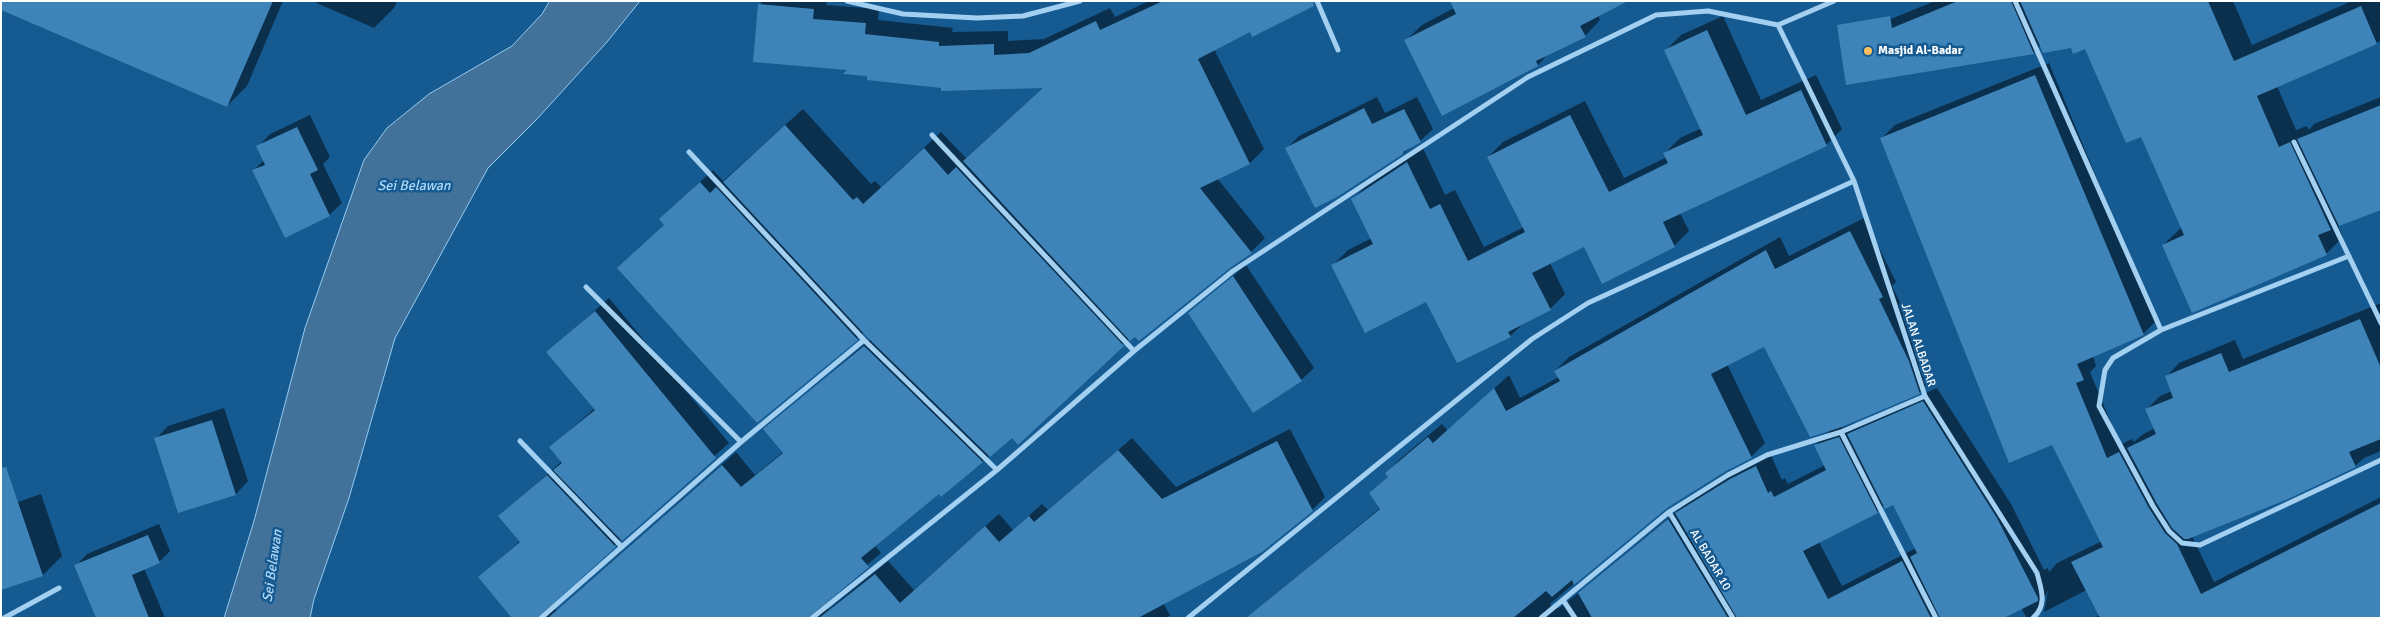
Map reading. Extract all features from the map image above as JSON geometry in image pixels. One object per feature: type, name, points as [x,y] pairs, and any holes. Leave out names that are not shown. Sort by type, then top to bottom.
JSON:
[{"type":"street","points":[[847,1],[903,14],[977,18],[1023,16],[1080,1]]},
{"type":"street","points":[[1317,1],[1338,50]]},
{"type":"street","points":[[812,618],[997,470],[1134,351],[1233,271],[1528,77],[1656,16],[1708,11],[1778,25],[1834,1]]},
{"type":"street","points":[[2015,1],[2161,330]]},
{"type":"street","name":"JALAN ALBADAR","points":[[1540,618],[1670,512],[1728,475],[1768,455],[1841,432],[1925,396],[1854,181],[1778,25]]},
{"type":"street","points":[[932,135],[1134,351]]},
{"type":"street","points":[[2294,142],[2381,323]]},
{"type":"street","points":[[688,152],[864,340],[997,470]]},
{"type":"street","points":[[1188,618],[1532,339],[1588,304],[1854,181]]},
{"type":"street","points":[[2349,256],[2161,330],[2113,358],[2105,370],[2099,406],[2153,506],[2169,531],[2182,543],[2200,545],[2381,460]]},
{"type":"street","points":[[586,288],[741,442]]},
{"type":"street","points":[[541,618],[741,442],[864,340]]},
{"type":"street","points":[[1925,396],[2036,573],[2043,596],[2037,614],[2033,618]]},
{"type":"street","points":[[1841,432],[1936,618]]},
{"type":"street","points":[[520,441],[622,547]]},
{"type":"street","name":"AL BADAR 10","points":[[1670,512],[1733,618]]},
{"type":"street","points":[[4,618],[59,588]]},
{"type":"street","points":[[1563,600],[1575,618]]},
{"type":"water","name":"Sei Belawan","points":[[550,1],[640,1],[607,42],[537,119],[488,168],[395,338],[349,498],[314,599],[310,618],[224,618],[254,521],[305,328],[364,160],[387,128],[429,94],[512,46],[542,14]]},
{"type":"building","points":[[1,1],[273,1],[227,107],[1,10]]},
{"type":"building","points":[[1163,1],[1313,1],[1314,6],[1252,37],[1250,32],[1198,59],[1250,164],[1200,188],[1252,253],[1230,268],[1139,341],[1135,337],[1130,341],[963,161],[1043,88],[941,91],[941,88],[867,80],[867,76],[843,74],[847,70],[753,62],[758,4],[814,9],[813,19],[866,23],[865,34],[939,42],[939,46],[994,44],[994,55],[1029,53],[1096,21],[1100,30]]},
{"type":"building","points":[[1450,1],[1628,1],[1580,26],[1586,37],[1536,61],[1538,66],[1442,116],[1404,40],[1456,14]]},
{"type":"building","points":[[1958,1],[2011,1],[2034,54],[1846,85],[1837,25],[1890,16],[1892,28]]},
{"type":"building","points":[[2020,1],[2208,1],[2234,61],[2361,6],[2377,44],[2257,96],[2279,147],[2290,142],[2331,230],[2318,235],[2327,255],[2192,313],[2162,245],[2184,235],[2141,137],[2126,143],[2085,49],[2073,54],[2071,48],[2043,53]]},
{"type":"building","points":[[1707,30],[1746,115],[1801,90],[1827,146],[1663,222],[1675,247],[1602,284],[1584,247],[1532,273],[1551,310],[1508,332],[1511,337],[1457,363],[1426,302],[1365,333],[1331,265],[1373,244],[1351,199],[1407,162],[1430,209],[1440,204],[1468,261],[1525,232],[1487,157],[1570,115],[1609,192],[1668,163],[1663,153],[1703,135],[1664,50]]},
{"type":"building","points":[[2035,75],[2144,335],[2077,364],[2084,380],[2076,383],[2107,458],[2119,452],[2149,508],[2165,533],[2177,544],[2201,594],[2381,503],[2381,618],[2100,618],[2071,562],[2103,547],[2052,445],[2009,463],[1880,138]]},
{"type":"building","points":[[2381,105],[2381,210],[2339,226],[2297,139]]},
{"type":"building","points":[[1364,108],[1372,124],[1404,109],[1421,142],[1337,197],[1315,208],[1285,148]]},
{"type":"building","points":[[785,125],[853,200],[857,197],[863,204],[924,148],[948,175],[956,167],[1124,346],[1018,445],[1012,438],[990,457],[867,337],[723,182]]},
{"type":"building","points":[[297,127],[318,170],[310,174],[330,216],[285,238],[252,170],[265,165],[256,146]]},
{"type":"building","points":[[700,182],[710,193],[716,187],[858,340],[757,423],[617,268],[664,225],[659,219]]},
{"type":"building","points":[[1850,231],[1883,297],[1879,299],[1909,361],[1920,394],[1839,428],[1810,437],[1764,347],[1711,374],[1752,458],[1726,471],[1667,508],[1574,585],[1572,580],[1552,597],[1546,591],[1513,618],[1246,618],[1380,509],[1369,493],[1388,477],[1385,473],[1428,437],[1433,443],[1494,388],[1506,411],[1560,381],[1554,371],[1766,250],[1775,269]]},
{"type":"building","points":[[1233,276],[1302,381],[1253,413],[1188,313]]},
{"type":"building","points":[[595,311],[716,458],[622,541],[553,470],[562,463],[549,447],[595,410],[546,352]]},
{"type":"building","points":[[2360,319],[2381,368],[2381,439],[2349,452],[2356,467],[2288,499],[2184,539],[2172,528],[2127,448],[2156,434],[2145,409],[2173,398],[2165,376],[2221,353],[2229,372]]},
{"type":"building","points":[[864,346],[983,462],[941,497],[939,494],[861,558],[869,567],[808,618],[548,618],[722,465],[741,487],[783,453],[763,429]]},
{"type":"building","points":[[1923,401],[1997,518],[2038,598],[2038,601],[2004,618],[1940,618],[1910,557],[1917,553],[1893,505],[1885,509],[1847,434]]},
{"type":"building","points":[[212,420],[236,495],[178,513],[154,438]]},
{"type":"building","points":[[1839,437],[1878,513],[1803,551],[1828,599],[1902,561],[1931,618],[1737,618],[1675,513],[1730,479],[1756,466],[1768,493],[1771,491],[1774,497],[1826,470],[1814,445]]},
{"type":"building","points":[[1277,441],[1313,511],[1262,552],[1138,618],[819,618],[875,574],[900,603],[985,526],[999,542],[1029,516],[1034,522],[1118,450],[1162,499]]},
{"type":"building","points":[[6,467],[43,576],[1,590],[1,468]]},
{"type":"building","points":[[547,475],[616,547],[537,618],[512,618],[478,577],[520,542],[498,516]]},
{"type":"building","points":[[1668,519],[1728,618],[1592,618],[1578,593]]},
{"type":"building","points":[[148,535],[160,563],[132,575],[149,618],[96,618],[74,565]]},
{"type":"place","name":"Masjid Al-Badar","points":[[1868,51]]}]
